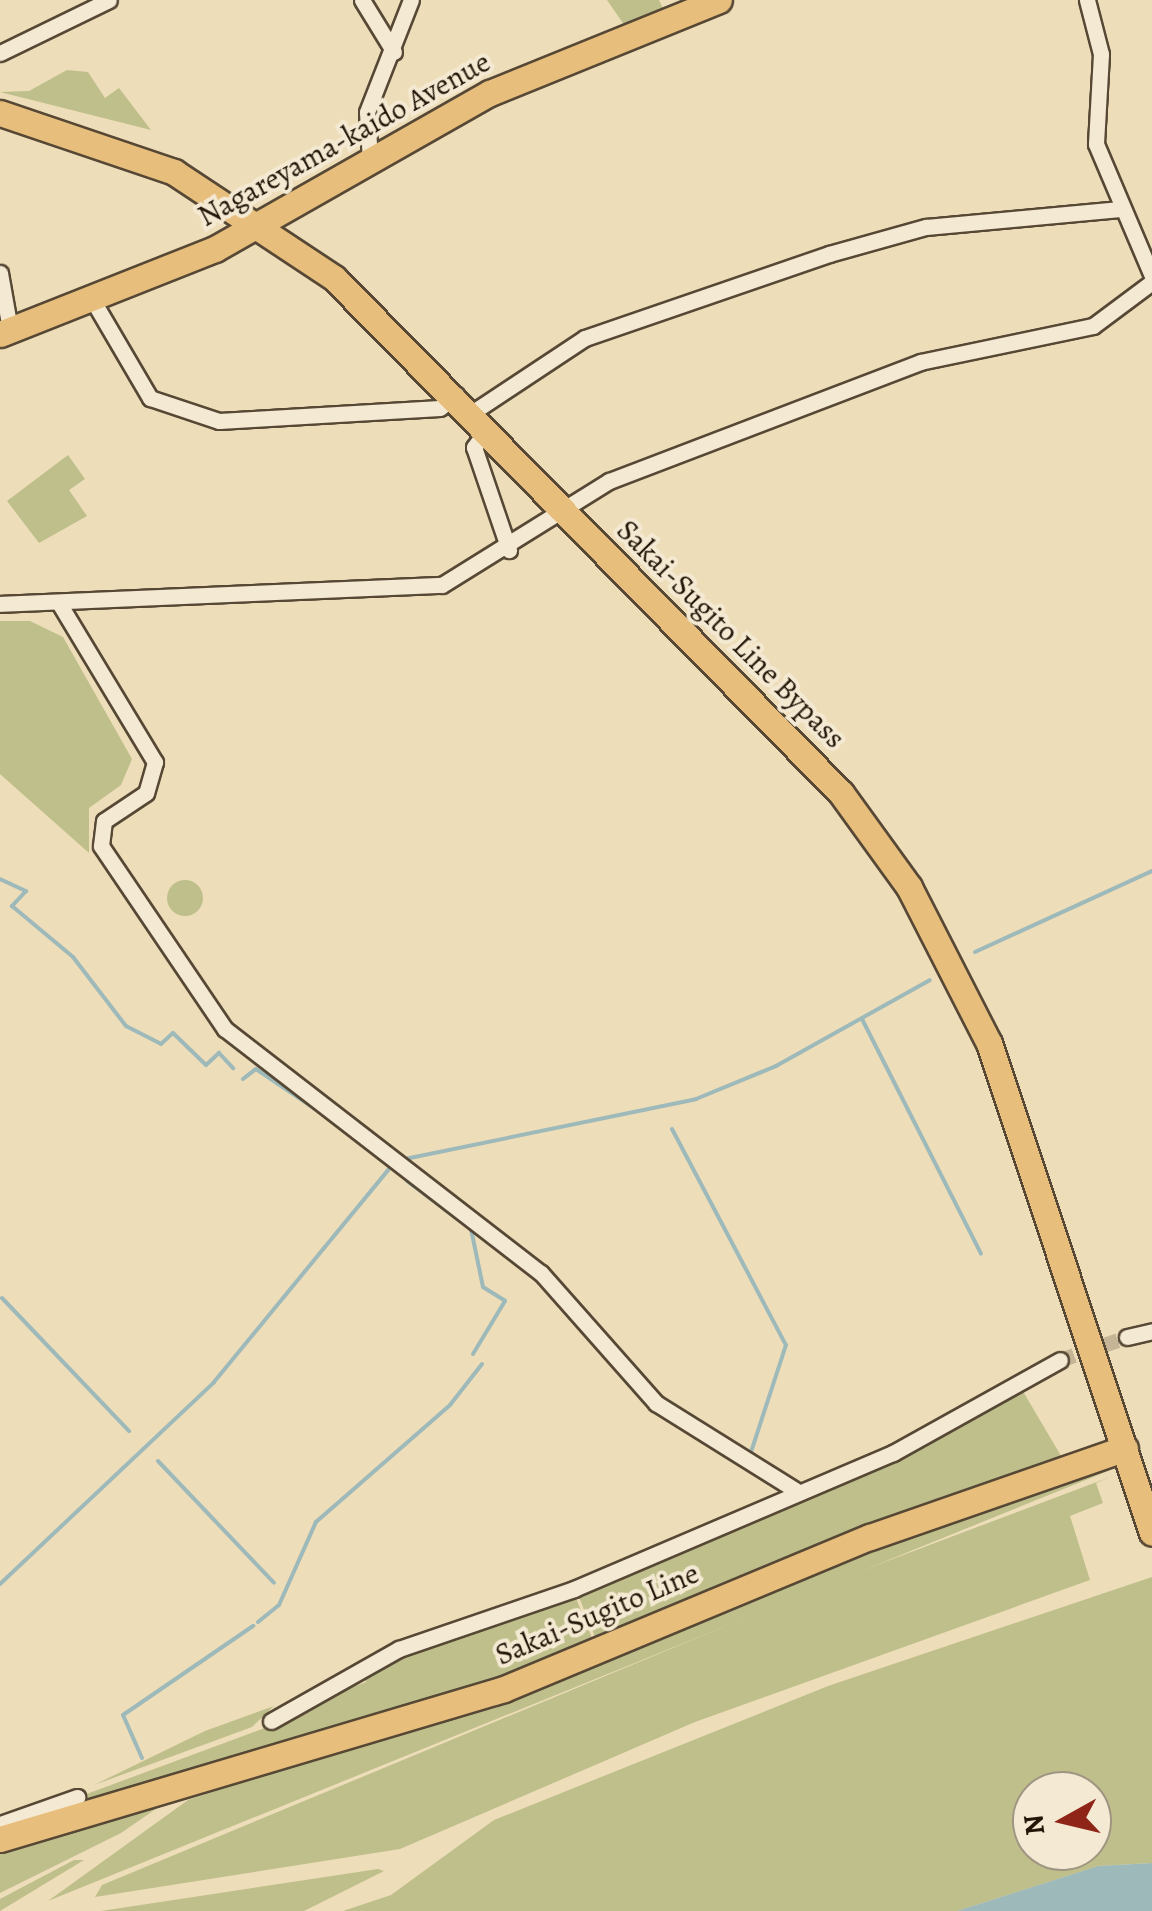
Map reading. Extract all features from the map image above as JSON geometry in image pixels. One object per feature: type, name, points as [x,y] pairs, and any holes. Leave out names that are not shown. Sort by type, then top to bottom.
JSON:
[{"type":"main road","name":"Nagareyama-kaido Avenue","points":[[5,332],[92,299],[261,224],[370,160],[558,61],[719,0]]},
{"type":"main road","name":"Sakai-Sugito Line Bypass","points":[[0,113],[138,155],[261,224],[334,278],[472,412],[558,507],[841,792],[910,887],[1011,1098],[1125,1448]]},
{"type":"main road","points":[[1125,1448],[1152,1533]]},
{"type":"main road","name":"Sakai-Sugito Line","points":[[0,1839],[504,1689],[870,1537],[1125,1448]]},
{"type":"street","points":[[0,53],[109,0]]},
{"type":"street","points":[[362,0],[394,52]]},
{"type":"street","points":[[370,160],[366,112],[394,52],[411,0]]},
{"type":"street","points":[[0,604],[442,584],[509,550],[558,507],[920,362],[1093,326],[1152,279],[1120,209],[1094,130],[1101,54],[1087,0]]},
{"type":"street","points":[[92,299],[150,398],[219,421],[440,408],[472,412],[585,338],[828,254],[926,228],[1120,209]]},
{"type":"street","points":[[0,274],[5,332]]},
{"type":"street","points":[[472,412],[474,447],[509,550]]},
{"type":"street","points":[[60,603],[155,762],[146,793],[101,826],[112,868],[238,1042],[540,1273],[656,1403],[795,1490]]},
{"type":"street","points":[[1127,1337],[1152,1332]]},
{"type":"street","points":[[271,1721],[399,1649],[574,1588],[795,1490],[893,1452],[1060,1360]]},
{"type":"street","points":[[0,1824],[77,1798]]},
{"type":"green space","points":[[607,0],[659,0],[664,11],[625,26]]},
{"type":"green space","points":[[67,70],[88,72],[105,98],[119,88],[151,130],[0,92],[29,91]]},
{"type":"green space","points":[[68,455],[85,479],[69,490],[87,516],[39,543],[7,501]]},
{"type":"green space","points":[[0,621],[30,621],[63,637],[132,759],[121,785],[89,808],[89,853],[0,774]]},
{"type":"green space","points":[[185,880],[198,885],[203,898],[198,911],[185,916],[172,911],[167,898],[172,885]]},
{"type":"green space","points":[[1021,1388],[1064,1461],[597,1642],[577,1592]]},
{"type":"green space","points":[[1099,1468],[1108,1471],[48,1901],[188,1800],[239,1783],[251,1765]]},
{"type":"green space","points":[[1110,1477],[1096,1483],[1103,1503],[1070,1516],[1090,1580],[695,1722],[400,1849],[95,1897],[102,1885],[834,1581]]},
{"type":"green space","points":[[1152,1577],[1152,1863],[1112,1865],[1112,1771],[1012,1771],[1012,1871],[1082,1871],[957,1911],[343,1911],[391,1895],[494,1820],[828,1686]]},
{"type":"green space","points":[[574,1593],[594,1643],[533,1669],[0,1826],[311,1711],[309,1704],[366,1682],[364,1674],[415,1646]]},
{"type":"green space","points":[[274,1706],[252,1727],[94,1785],[205,1731]]},
{"type":"green space","points":[[179,1793],[121,1833],[0,1893],[0,1846]]},
{"type":"green space","points":[[74,1860],[84,1860],[0,1911],[0,1899]]},
{"type":"green space","points":[[378,1869],[384,1871],[304,1911],[101,1911]]},
{"type":"water","points":[[1152,1863],[1152,1911],[957,1911],[1082,1871],[1112,1871],[1112,1865]]},
{"type":"waterway","points":[[975,952],[1152,871]]},
{"type":"waterway","points":[[0,879],[26,891],[12,906],[73,957],[126,1026],[161,1044],[173,1033],[206,1065],[219,1053],[233,1068]]},
{"type":"waterway","points":[[400,1160],[696,1099],[776,1066],[930,980]]},
{"type":"waterway","points":[[862,1019],[981,1254]]},
{"type":"waterway","points":[[243,1079],[256,1069],[330,1119]]},
{"type":"waterway","points":[[672,1129],[786,1345],[751,1452]]},
{"type":"waterway","points":[[353,1137],[371,1152]]},
{"type":"waterway","points":[[0,1584],[214,1382],[392,1165]]},
{"type":"waterway","points":[[407,1181],[471,1229],[483,1287],[505,1301],[473,1354]]},
{"type":"waterway","points":[[2,1298],[129,1431]]},
{"type":"waterway","points":[[258,1622],[279,1605],[316,1522],[450,1405],[482,1364]]},
{"type":"waterway","points":[[158,1461],[274,1583]]},
{"type":"waterway","points":[[142,1758],[123,1715],[253,1626]]},
{"type":"tunnel","points":[[1060,1360],[1127,1337]]}]
